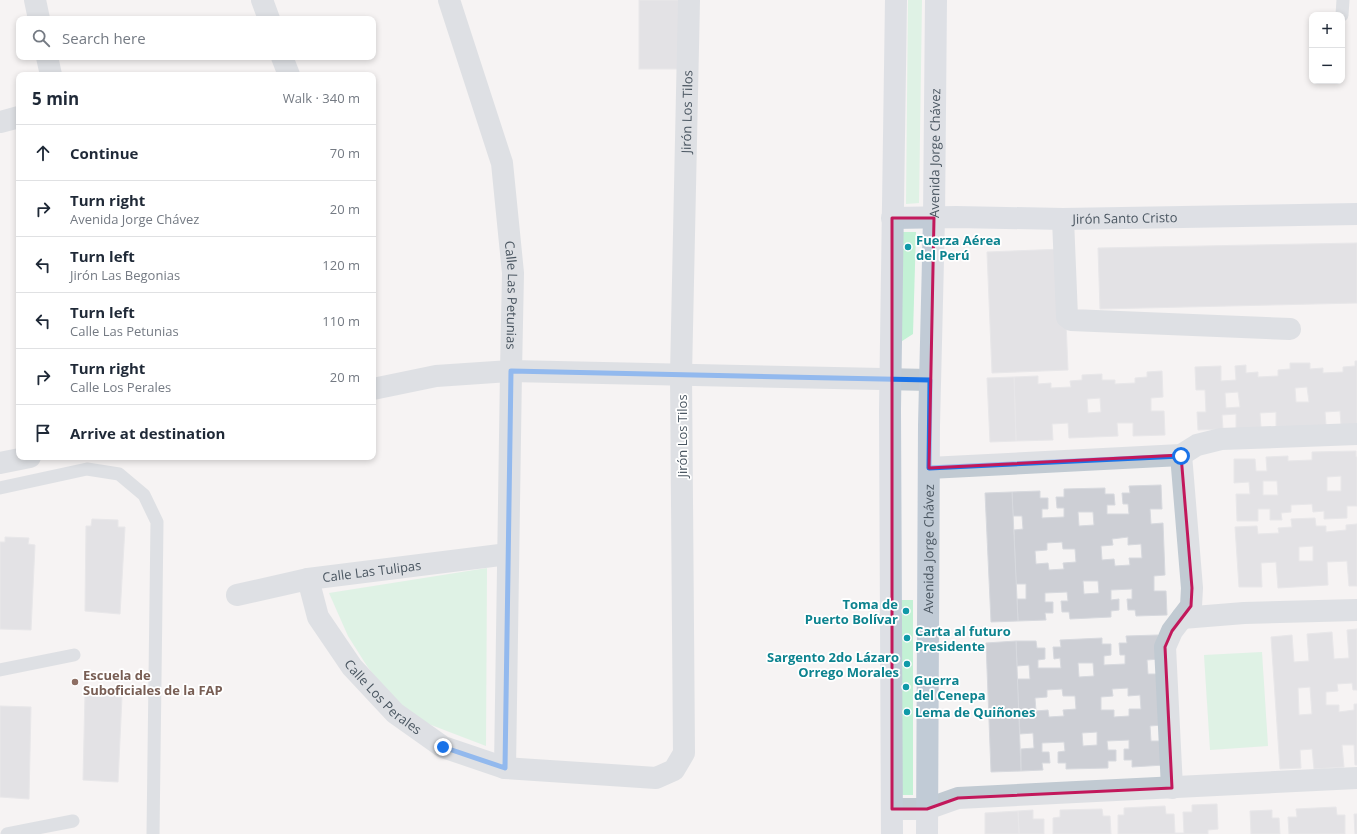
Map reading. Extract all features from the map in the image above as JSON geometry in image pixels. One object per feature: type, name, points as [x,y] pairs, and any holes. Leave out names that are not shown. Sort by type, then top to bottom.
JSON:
[{"type":"main road","points":[[892,834],[890,379],[896,0]]},
{"type":"main road","name":"Avenida Jorge Chávez","points":[[927,834],[929,468],[934,218],[936,0]]},
{"type":"main road","name":"Jirón Santo Cristo","points":[[892,218],[1063,219],[1357,214]]},
{"type":"street","points":[[35,0],[38,16]]},
{"type":"street","points":[[262,0],[267,16]]},
{"type":"street","name":"Calle Las Petunias","points":[[449,0],[502,163],[513,274],[505,768]]},
{"type":"street","name":"Jirón Los Tilos","points":[[684,752],[681,375],[689,0]]},
{"type":"street","points":[[48,60],[50,72]]},
{"type":"street","points":[[283,60],[287,72]]},
{"type":"street","points":[[0,122],[16,118]]},
{"type":"street","points":[[1063,219],[1067,317],[1071,320],[1290,329]]},
{"type":"street","points":[[376,388],[436,376],[511,371],[930,380]]},
{"type":"street","points":[[929,468],[1181,456],[1197,445],[1221,439],[1357,434]]},
{"type":"street","points":[[1172,788],[1165,647],[1172,631],[1191,606],[1192,588],[1181,456]]},
{"type":"street","points":[[0,463],[16,460]]},
{"type":"street","name":"Calle Las Tulipas","points":[[237,595],[308,579],[508,554]]},
{"type":"street","name":"Calle Los Perales","points":[[308,579],[318,617],[352,667],[395,712],[443,747],[505,768],[656,778],[674,770],[684,752]]},
{"type":"street","points":[[1182,618],[1244,613],[1357,610]]},
{"type":"street","points":[[892,809],[927,809],[958,798],[1357,778]]},
{"type":"lane","points":[[1342,12],[1344,0]]},
{"type":"lane","points":[[0,488],[87,469],[120,474],[144,495],[157,522],[153,834]]},
{"type":"lane","points":[[0,670],[74,655]]},
{"type":"lane","points":[[8,834],[73,821]]},
{"type":"highlighted area","points":[[892,218],[934,218],[929,468],[1181,455],[1192,588],[1191,606],[1172,631],[1165,647],[1172,788],[958,798],[927,809],[892,809]]},
{"type":"green space","points":[[908,0],[922,0],[919,203],[906,204]]},
{"type":"green space","points":[[903,232],[916,232],[913,334],[899,343]]},
{"type":"green space","points":[[487,568],[486,746],[426,723],[390,697],[367,666],[348,636],[329,593]]},
{"type":"green space","points":[[900,600],[913,600],[913,795],[900,795]]},
{"type":"green space","points":[[1262,652],[1268,746],[1210,750],[1204,655]]},
{"type":"building","points":[[639,0],[679,0],[679,69],[639,69]]},
{"type":"building","points":[[1357,243],[1357,303],[1100,309],[1098,248]]},
{"type":"building","points":[[1063,249],[1068,370],[992,373],[987,252]]},
{"type":"building","points":[[1355,361],[1357,361],[1357,424],[1341,425],[1340,411],[1325,412],[1326,425],[1276,428],[1276,412],[1260,413],[1261,428],[1236,429],[1236,414],[1222,415],[1223,429],[1198,430],[1197,412],[1206,412],[1205,390],[1196,390],[1195,367],[1221,366],[1221,381],[1236,380],[1235,366],[1246,365],[1246,373],[1258,372],[1258,377],[1278,376],[1278,370],[1290,369],[1290,363],[1310,363],[1310,369],[1323,368],[1323,373],[1343,372],[1343,367],[1355,366]],"holes":[[[1307,387],[1309,402],[1296,402],[1295,388]],[[1238,392],[1240,407],[1226,408],[1225,393]]]},
{"type":"building","points":[[1162,371],[1163,397],[1151,398],[1151,411],[1164,411],[1165,435],[1133,436],[1133,423],[1117,423],[1118,436],[1069,438],[1068,423],[1052,424],[1053,440],[1016,441],[1014,377],[1038,376],[1038,384],[1051,383],[1051,388],[1071,387],[1070,381],[1082,380],[1082,375],[1102,374],[1102,380],[1115,380],[1115,384],[1135,383],[1135,378],[1147,377],[1147,372]],"holes":[[[1100,398],[1101,412],[1088,413],[1087,399]]]},
{"type":"building","points":[[1014,377],[1016,441],[990,442],[987,378]]},
{"type":"building","points":[[1356,451],[1357,506],[1347,506],[1347,518],[1324,519],[1324,511],[1313,512],[1312,504],[1291,505],[1291,512],[1281,513],[1282,520],[1270,520],[1270,509],[1258,509],[1258,521],[1237,521],[1236,494],[1250,494],[1249,482],[1234,483],[1234,459],[1255,459],[1256,471],[1267,471],[1266,457],[1288,456],[1288,461],[1312,460],[1312,452]],"holes":[[[1341,476],[1341,491],[1327,491],[1327,477]],[[1263,481],[1277,481],[1278,495],[1263,495]]]},
{"type":"building","points":[[1161,485],[1162,509],[1150,509],[1151,524],[1163,523],[1165,575],[1154,576],[1154,591],[1166,591],[1167,615],[1136,616],[1135,610],[1128,610],[1127,599],[1132,599],[1132,589],[1111,590],[1111,600],[1119,599],[1119,610],[1111,611],[1111,617],[1070,619],[1069,612],[1062,612],[1061,601],[1068,601],[1067,592],[1045,593],[1045,602],[1053,602],[1053,613],[1045,613],[1046,620],[1018,621],[1017,599],[1026,599],[1026,584],[1016,584],[1014,530],[1023,529],[1022,516],[1013,516],[1012,492],[1040,491],[1040,498],[1048,498],[1048,509],[1042,509],[1042,518],[1064,517],[1064,508],[1057,508],[1056,497],[1064,497],[1064,489],[1105,488],[1105,494],[1114,494],[1115,505],[1107,505],[1107,514],[1129,514],[1128,504],[1123,504],[1122,493],[1130,493],[1129,486]],"holes":[[[1078,512],[1093,512],[1094,525],[1079,526]],[[1128,537],[1128,545],[1141,544],[1142,558],[1129,558],[1130,565],[1115,566],[1114,559],[1102,560],[1101,546],[1113,545],[1112,539]],[[1062,542],[1063,549],[1075,549],[1076,562],[1063,563],[1064,569],[1049,570],[1048,563],[1036,564],[1035,551],[1047,550],[1047,543]],[[1083,581],[1098,581],[1099,593],[1084,594]]]},
{"type":"building","points":[[1012,492],[1018,621],[991,622],[985,493]]},
{"type":"building","points":[[1315,518],[1316,526],[1326,526],[1326,532],[1346,530],[1346,525],[1357,524],[1357,586],[1349,586],[1347,561],[1327,562],[1328,585],[1278,588],[1276,562],[1261,563],[1262,587],[1239,587],[1235,527],[1257,526],[1258,534],[1279,533],[1278,528],[1292,527],[1291,519]],"holes":[[[1313,546],[1313,561],[1299,561],[1299,547]]]},
{"type":"building","points":[[92,519],[118,520],[118,527],[125,527],[120,614],[85,611],[86,526],[91,526]]},
{"type":"building","points":[[5,537],[29,538],[28,544],[35,545],[31,630],[0,629],[0,542],[5,542]]},
{"type":"building","points":[[1357,629],[1357,690],[1353,690],[1352,683],[1337,684],[1338,691],[1326,692],[1326,705],[1339,705],[1339,712],[1354,710],[1354,704],[1357,704],[1357,765],[1355,765],[1354,745],[1342,745],[1344,767],[1314,769],[1312,749],[1300,750],[1301,768],[1280,769],[1271,637],[1292,635],[1294,662],[1309,661],[1307,634],[1332,632],[1334,659],[1349,658],[1347,630]],"holes":[[[1310,687],[1312,714],[1299,715],[1298,688]]]},
{"type":"building","points":[[1158,635],[1159,659],[1147,660],[1148,674],[1160,674],[1162,725],[1150,726],[1151,741],[1163,741],[1164,765],[1132,767],[1132,760],[1124,760],[1124,749],[1129,749],[1129,740],[1107,741],[1108,750],[1116,750],[1116,761],[1108,761],[1108,768],[1066,769],[1066,763],[1058,763],[1058,752],[1065,751],[1064,742],[1042,743],[1042,752],[1049,752],[1050,763],[1042,763],[1043,770],[1021,771],[1021,749],[1034,748],[1033,733],[1020,734],[1017,679],[1030,679],[1029,665],[1017,666],[1016,641],[1036,641],[1037,648],[1045,648],[1045,659],[1038,660],[1038,668],[1061,668],[1060,658],[1054,659],[1053,647],[1061,647],[1060,640],[1102,638],[1102,644],[1111,644],[1111,655],[1104,656],[1104,665],[1125,664],[1125,655],[1120,655],[1119,643],[1127,643],[1126,636]],"holes":[[[1078,663],[1093,663],[1094,676],[1079,677]],[[1128,688],[1128,696],[1140,695],[1141,709],[1129,709],[1129,716],[1114,717],[1114,710],[1101,710],[1101,697],[1113,696],[1112,689]],[[1062,689],[1063,696],[1075,696],[1076,709],[1063,710],[1064,716],[1049,717],[1048,710],[1036,711],[1035,698],[1047,697],[1047,690]],[[1097,732],[1097,745],[1083,746],[1082,733]]]},
{"type":"building","points":[[1016,641],[1021,771],[991,772],[986,643]]},
{"type":"building","points":[[89,688],[117,690],[116,697],[122,697],[118,782],[83,780],[85,693],[88,693]]},
{"type":"building","points":[[0,706],[31,707],[29,799],[0,797]]},
{"type":"building","points":[[1217,804],[1218,829],[1208,830],[1208,834],[1118,834],[1118,815],[1124,815],[1124,808],[1165,806],[1166,814],[1174,814],[1175,833],[1184,833],[1183,812],[1192,812],[1192,805]]},
{"type":"building","points":[[1336,807],[1337,815],[1345,815],[1345,834],[1289,834],[1288,817],[1297,817],[1296,809]]},
{"type":"building","points":[[1102,809],[1103,816],[1110,816],[1111,834],[1053,834],[1053,818],[1060,817],[1060,810]]},
{"type":"building","points":[[1033,810],[1033,819],[1044,819],[1044,834],[1019,834],[1018,811]]},
{"type":"building","points":[[1272,810],[1272,818],[1279,818],[1280,834],[1251,834],[1250,811]]},
{"type":"building","points":[[1018,811],[1019,834],[985,834],[985,813]]},
{"type":"building","points":[[1354,814],[1357,814],[1357,834],[1355,834]]},
{"type":"place","name":"Fuerza Aérea del Perú","points":[[908,247]]},
{"type":"place","name":"Toma de Puerto Bolívar","points":[[906,611]]},
{"type":"place","name":"Carta al futuro Presidente","points":[[907,638]]},
{"type":"place","name":"Sargento 2do Lázaro Orrego Morales","points":[[907,664]]},
{"type":"place","name":"Escuela de Suboficiales de la FAP","points":[[75,682]]},
{"type":"place","name":"Guerra del Cenepa","points":[[906,687]]},
{"type":"place","name":"Lema de Quiñones","points":[[907,712]]},
{"type":"route","points":[[443,747],[505,768],[511,371],[930,380],[929,468],[1181,456]]}]
